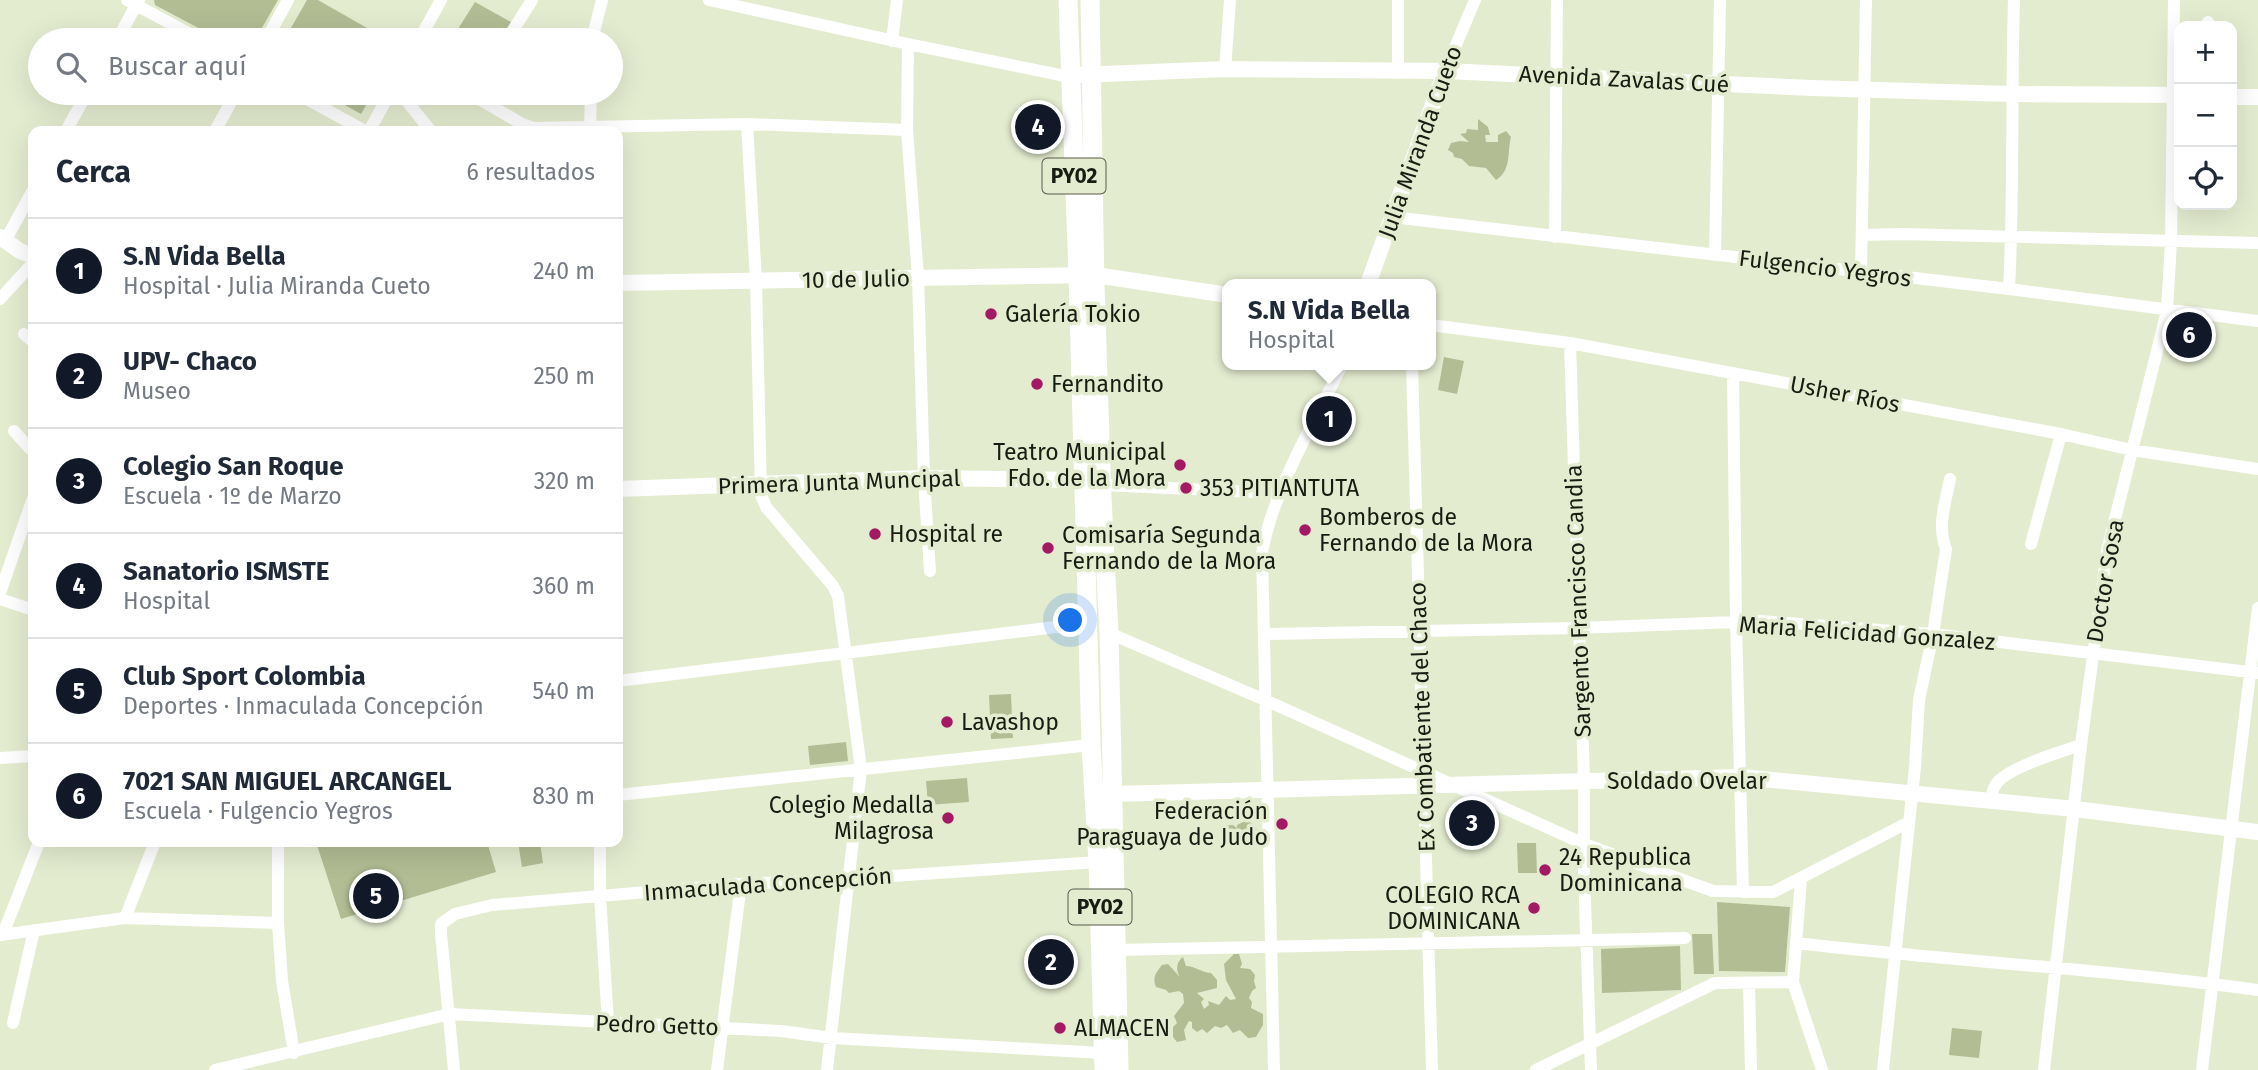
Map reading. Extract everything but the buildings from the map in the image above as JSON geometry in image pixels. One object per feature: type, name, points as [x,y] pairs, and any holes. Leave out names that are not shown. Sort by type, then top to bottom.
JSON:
[{"type":"highway","name":"PY02","points":[[1068,0],[1070,77],[1087,275]]},
{"type":"highway","name":"PY02","points":[[1090,0],[1092,73],[1087,275],[1093,482],[1088,623],[1091,745],[1112,794],[1119,1070]]},
{"type":"highway","name":"PY02","points":[[1093,482],[1109,633],[1098,862],[1104,1061]]},
{"type":"main road","name":"Avenida Zavalas Cué","points":[[1070,77],[1092,73],[1225,69],[1398,70],[1866,90],[2174,95]]},
{"type":"main road","name":"Julia Miranda Cueto","points":[[1370,279],[1445,71]]},
{"type":"main road","points":[[2237,97],[2258,97]]},
{"type":"main road","points":[[3,239],[28,254]]},
{"type":"main road","name":"10 de Julio","points":[[623,283],[1087,275]]},
{"type":"main road","points":[[1087,275],[1222,294]]},
{"type":"main road","name":"Primera Junta Muncipal","points":[[623,489],[924,478],[1093,482]]},
{"type":"main road","name":"Soldado Ovelar","points":[[1112,794],[1268,790],[1424,779],[1454,786],[1741,777],[2075,809],[2258,832]]},
{"type":"street","points":[[272,28],[288,0]]},
{"type":"street","points":[[426,28],[441,0]]},
{"type":"street","points":[[515,28],[532,0]]},
{"type":"street","points":[[595,28],[601,0]]},
{"type":"street","points":[[709,0],[750,5],[892,41],[1070,77]]},
{"type":"street","points":[[892,41],[897,0]]},
{"type":"street","points":[[1225,69],[1230,0]]},
{"type":"street","points":[[1398,0],[1398,70]]},
{"type":"street","name":"Julia Miranda Cueto","points":[[1445,71],[1475,0]]},
{"type":"street","points":[[1555,236],[1557,0]]},
{"type":"street","points":[[1715,255],[1720,0]]},
{"type":"street","points":[[1861,272],[1866,0]]},
{"type":"street","points":[[2009,289],[2012,239],[2011,94],[2014,0]]},
{"type":"street","name":"Doctor Sosa","points":[[2174,0],[2176,84]]},
{"type":"street","points":[[122,28],[134,2],[180,28]]},
{"type":"street","points":[[908,44],[907,130],[918,277],[924,478],[930,571]]},
{"type":"street","points":[[69,126],[81,105]]},
{"type":"street","points":[[218,126],[229,105]]},
{"type":"street","points":[[318,105],[358,126]]},
{"type":"street","points":[[370,126],[383,105]]},
{"type":"street","points":[[410,105],[427,126]]},
{"type":"street","points":[[491,105],[528,126]]},
{"type":"street","points":[[590,126],[591,105]]},
{"type":"street","points":[[623,127],[747,124],[907,130]]},
{"type":"street","points":[[747,124],[756,281],[760,484],[766,506],[833,586],[838,596],[861,769],[827,1070]]},
{"type":"street","name":"Doctor Sosa","points":[[2044,1070],[2092,654],[2107,551],[2167,311],[2175,147]]},
{"type":"street","points":[[3,239],[28,198]]},
{"type":"street","name":"Fulgencio Yegros","points":[[1392,217],[2258,321]]},
{"type":"street","points":[[1863,236],[1902,234],[2012,239],[2258,243]]},
{"type":"street","points":[[0,299],[28,268]]},
{"type":"street","name":"Usher Ríos","points":[[1436,326],[1570,343],[2061,434],[2132,450],[2258,469]]},
{"type":"street","name":"Sargento Francisco Candia","points":[[1570,343],[1591,1070]]},
{"type":"street","points":[[1274,1070],[1262,553],[1266,532],[1280,493],[1340,370]]},
{"type":"street","name":"Ex Combatiente del Chaco","points":[[1412,370],[1432,1070]]},
{"type":"street","points":[[1734,373],[1736,622],[1743,892]]},
{"type":"street","points":[[14,431],[28,446]]},
{"type":"street","points":[[2031,544],[2061,434]]},
{"type":"street","points":[[1883,1070],[1919,700],[1946,550],[1941,540],[1941,524],[1950,479]]},
{"type":"street","points":[[1093,482],[1280,493]]},
{"type":"street","points":[[0,593],[28,512]]},
{"type":"street","points":[[0,599],[28,608]]},
{"type":"street","points":[[2202,1070],[2230,829],[2255,673],[2258,608]]},
{"type":"street","name":"Maria Felicidad Gonzalez","points":[[1264,634],[1579,628],[1760,621],[1933,634],[2255,673]]},
{"type":"street","points":[[623,680],[1088,623]]},
{"type":"street","points":[[1109,633],[1265,700],[1424,779]]},
{"type":"street","points":[[623,793],[1091,745]]},
{"type":"street","points":[[1991,803],[1996,783],[2009,774],[2039,759],[2081,745]]},
{"type":"street","points":[[0,758],[28,756]]},
{"type":"street","points":[[1454,786],[1584,844],[1713,891],[1773,892],[1801,880],[1909,822]]},
{"type":"street","points":[[37,847],[2,934],[125,918],[278,923]]},
{"type":"street","points":[[125,918],[153,847]]},
{"type":"street","points":[[278,847],[278,923],[282,981],[294,1053]]},
{"type":"street","points":[[600,847],[600,896],[608,1023]]},
{"type":"street","name":"Inmaculada Concepción","points":[[450,1014],[441,924],[455,915],[492,905],[741,884],[1098,862]]},
{"type":"street","points":[[1801,880],[1793,982],[1822,1070]]},
{"type":"street","points":[[717,1070],[741,884]]},
{"type":"street","points":[[13,1023],[34,930]]},
{"type":"street","points":[[1116,950],[1685,938]]},
{"type":"street","points":[[1796,943],[2258,990]]},
{"type":"street","points":[[1536,1070],[1715,983],[1793,982]]},
{"type":"street","points":[[1749,983],[1751,1070]]},
{"type":"street","points":[[450,1014],[454,1070]]},
{"type":"street","name":"Pedro Getto","points":[[215,1070],[450,1014],[781,1031],[832,1038],[1104,1061]]},
{"type":"green space","points":[[154,0],[278,0],[262,28],[198,28],[155,5]]},
{"type":"green space","points":[[307,0],[318,0],[367,28],[291,28]]},
{"type":"green space","points":[[475,2],[511,22],[507,28],[459,28]]},
{"type":"green space","points":[[345,105],[366,105],[361,114]]},
{"type":"green space","points":[[1478,119],[1488,127],[1490,135],[1485,135],[1486,142],[1498,142],[1498,135],[1506,131],[1511,137],[1507,166],[1496,180],[1486,168],[1469,166],[1448,150],[1451,143],[1469,142],[1460,134],[1466,133],[1467,129],[1478,130]]},
{"type":"green space","points":[[1444,357],[1464,361],[1457,394],[1438,390]]},
{"type":"green space","points":[[1011,694],[1013,738],[991,739],[989,695]]},
{"type":"green space","points":[[846,742],[848,761],[810,765],[808,746]]},
{"type":"green space","points":[[967,778],[969,802],[928,805],[926,781]]},
{"type":"green space","points":[[1250,822],[1256,828],[1257,834],[1252,839],[1254,844],[1244,844],[1237,835],[1234,835],[1233,839],[1223,840],[1222,826],[1233,825],[1237,828],[1237,825]]},
{"type":"green space","points":[[1517,843],[1536,843],[1537,873],[1518,873]]},
{"type":"green space","points":[[318,847],[488,847],[496,872],[341,919]]},
{"type":"green space","points":[[519,847],[541,847],[543,863],[522,867]]},
{"type":"green space","points":[[1717,902],[1790,907],[1785,972],[1719,971]]},
{"type":"green space","points":[[1692,934],[1712,934],[1714,974],[1694,974]]},
{"type":"green space","points":[[1680,946],[1681,990],[1602,993],[1601,949]]},
{"type":"green space","points":[[1234,954],[1239,954],[1242,964],[1240,968],[1250,969],[1255,975],[1256,988],[1249,998],[1252,1002],[1251,1008],[1263,1014],[1263,1025],[1256,1037],[1248,1038],[1240,1030],[1233,1033],[1227,1025],[1221,1028],[1215,1026],[1207,1033],[1202,1029],[1197,1032],[1189,1021],[1184,1030],[1186,1040],[1177,1042],[1173,1037],[1173,1027],[1177,1023],[1174,1016],[1184,1003],[1183,994],[1179,991],[1169,993],[1156,987],[1158,970],[1162,965],[1168,964],[1180,977],[1177,966],[1183,957],[1186,966],[1211,973],[1217,980],[1217,988],[1197,993],[1204,999],[1201,1002],[1204,1009],[1209,1005],[1208,1001],[1219,1005],[1226,996],[1230,1000],[1236,999],[1226,980],[1224,964]]},
{"type":"green space","points":[[1952,1028],[1982,1031],[1979,1058],[1949,1055]]},
{"type":"place","name":"Sanatorio ISMSTE","points":[[1038,127]]},
{"type":"place","name":"Galería Tokio","points":[[991,314]]},
{"type":"place","name":"7021 SAN MIGUEL ARCANGEL","points":[[2189,335]]},
{"type":"place","name":"Fernandito","points":[[1037,384]]},
{"type":"place","name":"S.N Vida Bella","points":[[1329,419]]},
{"type":"place","name":"Teatro Municipal Fdo. de la Mora","points":[[1180,465]]},
{"type":"place","name":"353 PITIANTUTA","points":[[1186,488]]},
{"type":"place","name":"Bomberos de Fernando de la Mora","points":[[1305,530]]},
{"type":"place","name":"Hospital re","points":[[875,534]]},
{"type":"place","name":"Comisaría Segunda Fernando de la Mora","points":[[1048,548]]},
{"type":"place","name":"Lavashop","points":[[947,722]]},
{"type":"place","name":"Colegio Medalla Milagrosa","points":[[948,818]]},
{"type":"place","name":"Colegio San Roque","points":[[1472,823]]},
{"type":"place","name":"Federación Paraguaya de Judo","points":[[1282,824]]},
{"type":"place","name":"24 Republica Dominicana","points":[[1545,870]]},
{"type":"place","name":"Club Sport Colombia","points":[[376,896]]},
{"type":"place","name":"COLEGIO RCA DOMINICANA","points":[[1534,908]]},
{"type":"place","name":"UPV- Chaco","points":[[1051,962]]},
{"type":"place","name":"ALMACEN","points":[[1060,1028]]}]
